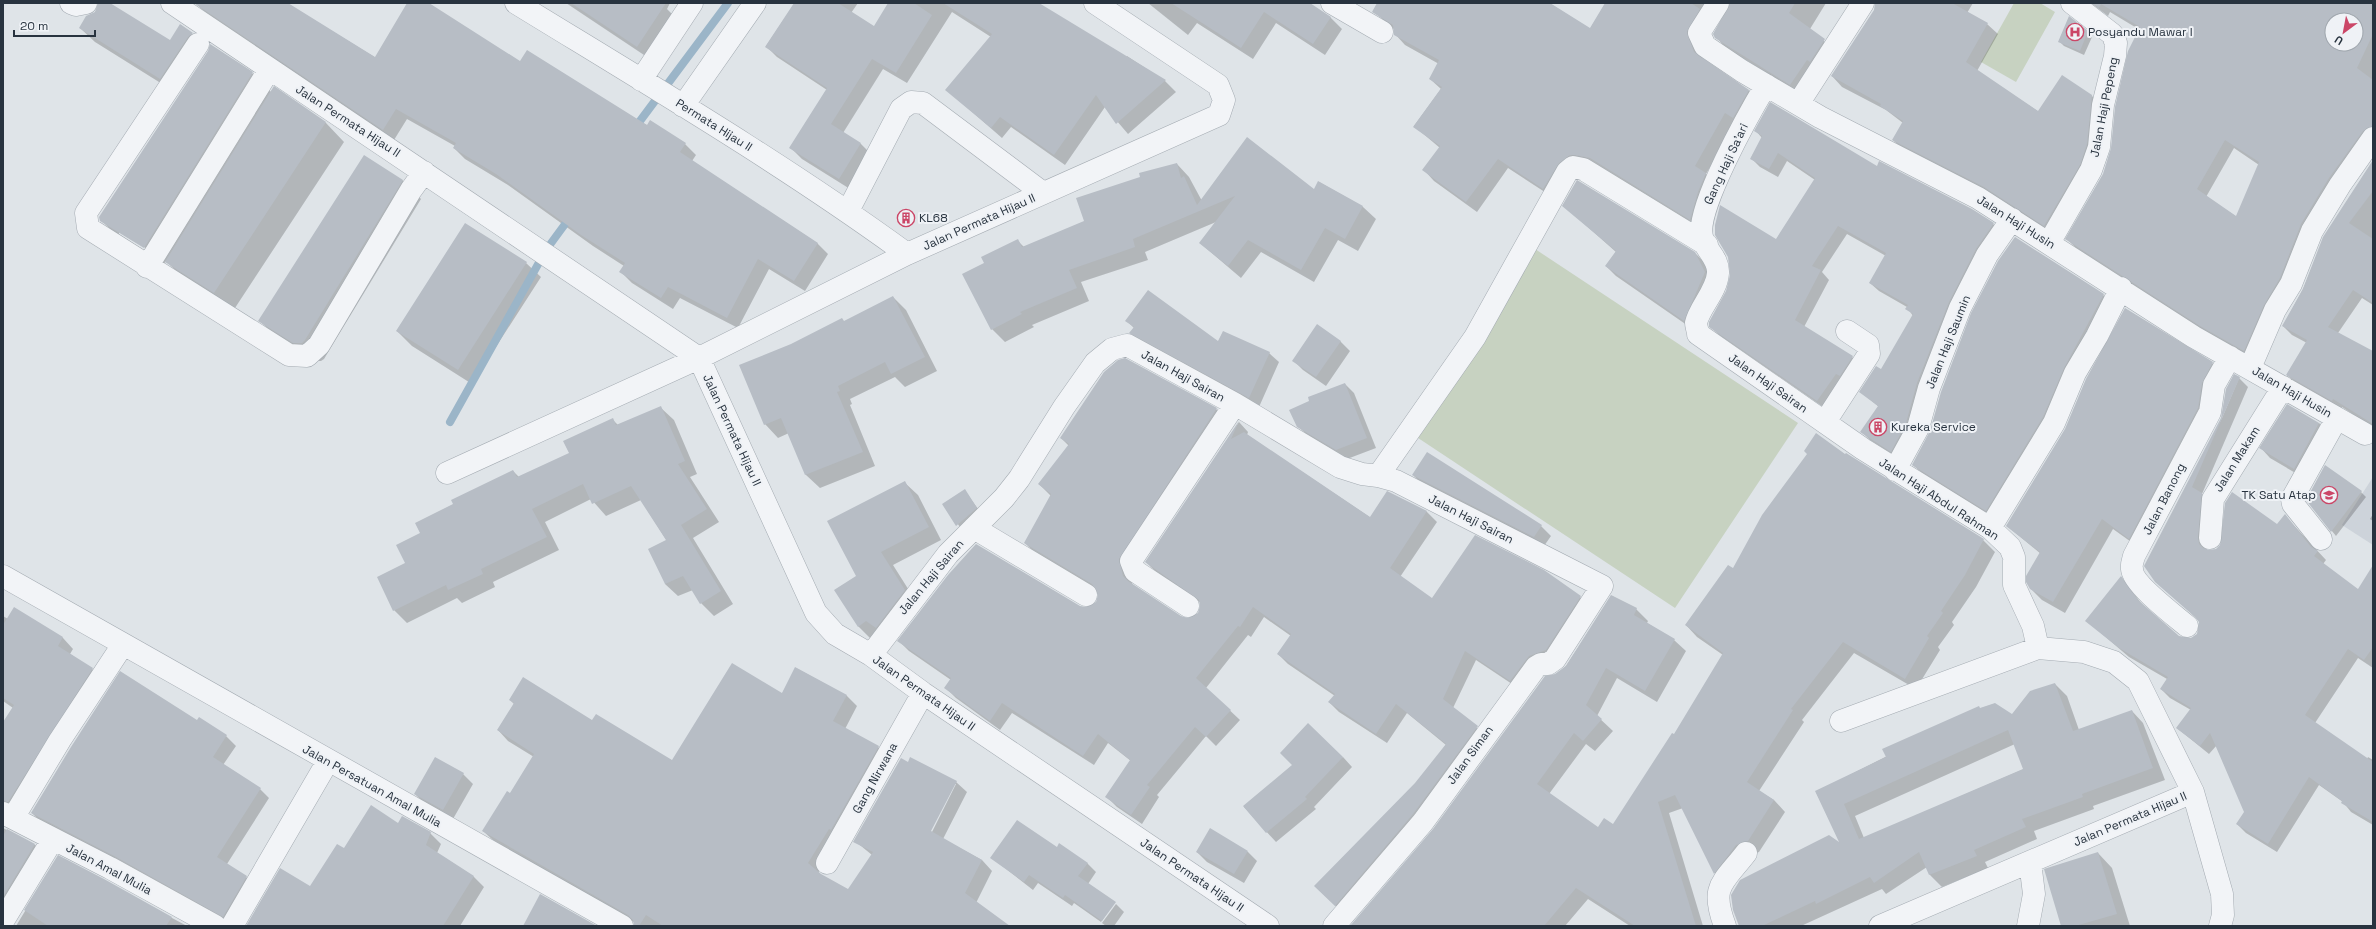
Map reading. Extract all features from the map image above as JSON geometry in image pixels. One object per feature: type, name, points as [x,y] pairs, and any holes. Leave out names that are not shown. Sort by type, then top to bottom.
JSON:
[{"type":"street","points":[[71,3],[76,5],[86,3]]},
{"type":"street","name":"Jalan Permata Hijau II","points":[[172,3],[269,70],[424,172],[699,358],[816,613],[835,634],[871,655],[923,693],[1268,926]]},
{"type":"street","name":"Permata Hijau II","points":[[516,3],[683,106],[848,211],[907,254]]},
{"type":"street","points":[[641,80],[692,3]]},
{"type":"street","points":[[683,106],[755,3]]},
{"type":"street","name":"Jalan Permata Hijau II","points":[[447,472],[699,358],[907,254],[1219,115],[1224,100],[1218,85],[1095,3]]},
{"type":"street","points":[[1332,3],[1382,32]]},
{"type":"street","name":"Jalan Haji Husin","points":[[1718,3],[1699,33],[1704,46],[1798,104],[1978,198],[2230,357],[2365,434]]},
{"type":"street","points":[[1798,104],[1863,3]]},
{"type":"street","name":"Jalan Haji Pepeng","points":[[2049,243],[2091,170],[2099,147],[2104,105],[2115,56],[2116,43],[2112,34],[2072,3]]},
{"type":"street","points":[[198,44],[86,213],[88,228],[289,355],[307,356],[320,345],[411,190],[424,172]]},
{"type":"street","points":[[148,267],[269,70]]},
{"type":"street","name":"Gang Haji Sa'ari","points":[[1698,334],[1696,323],[1711,295],[1718,272],[1715,258],[1702,237],[1705,209],[1727,158],[1750,111],[1766,85]]},
{"type":"street","name":"Jalan Permata Hijau II","points":[[848,211],[902,109],[911,102],[923,103],[1044,193]]},
{"type":"street","points":[[2250,368],[2275,310],[2291,284],[2312,231],[2340,185],[2373,138]]},
{"type":"street","points":[[1378,476],[1475,337],[1567,172],[1573,167],[1583,169],[1707,245]]},
{"type":"street","name":"Jalan Haji Saumin","points":[[1894,470],[1918,428],[1930,388],[1960,308],[1987,255],[2012,219]]},
{"type":"street","points":[[1990,528],[2054,423],[2075,373],[2097,336],[2121,288]]},
{"type":"street","points":[[1822,420],[1869,354],[1868,345],[1847,331]]},
{"type":"street","name":"Jalan Haji Sairan","points":[[1698,334],[1822,420]]},
{"type":"street","name":"Jalan Haji Sairan","points":[[871,655],[924,583],[974,528],[1004,498],[1019,479],[1082,380],[1096,363],[1112,349],[1127,345],[1235,404],[1340,467],[1362,474],[1378,476],[1396,481],[1450,507],[1602,586]]},
{"type":"street","name":"Jalan Banong","points":[[2187,626],[2156,600],[2134,576],[2132,569],[2134,556],[2210,412],[2214,385],[2230,357]]},
{"type":"street","name":"Jalan Makam","points":[[2210,538],[2213,499],[2283,387]]},
{"type":"street","points":[[1188,606],[1136,571],[1131,561],[1235,404]]},
{"type":"street","points":[[2321,539],[2293,504],[2292,499],[2337,418]]},
{"type":"street","name":"Jalan Haji Abdul Rahman","points":[[1822,420],[1894,470],[1990,528],[2010,547],[2014,557],[2014,585],[2033,626],[2038,648]]},
{"type":"street","points":[[974,528],[1086,595]]},
{"type":"street","name":"Jalan Persatuan Amal Mulia","points":[[3,576],[122,646],[622,926]]},
{"type":"street","name":"Jalan Siman","points":[[1334,926],[1423,822],[1536,667],[1541,664],[1548,664],[1555,659],[1602,586]]},
{"type":"street","points":[[8,815],[122,646]]},
{"type":"street","name":"Jalan Permata Hijau II","points":[[1841,721],[2038,648],[2084,652],[2114,662],[2138,681],[2193,792],[1880,926]]},
{"type":"street","name":"Gang Nirwana","points":[[828,863],[923,693]]},
{"type":"street","points":[[232,926],[328,761]]},
{"type":"street","points":[[2193,792],[2222,894],[2223,915],[2220,926]]},
{"type":"street","name":"Jalan Amal Mulia","points":[[8,815],[110,868],[215,926]]},
{"type":"street","points":[[3,921],[53,839]]},
{"type":"street","points":[[1725,926],[1718,907],[1717,893],[1746,853]]},
{"type":"street","points":[[2028,926],[2034,894],[2030,862]]},
{"type":"shaded area","points":[[2373,477],[2373,545],[2342,525]]},
{"type":"green space","points":[[2014,3],[2040,3],[2055,12],[2016,82],[1981,62]]},
{"type":"green space","points":[[1529,245],[1798,423],[1675,608],[1406,430]]},
{"type":"building","points":[[98,3],[110,3],[170,40],[180,24],[193,33],[188,37],[160,79],[79,28],[86,16],[95,12]]},
{"type":"building","points":[[194,3],[288,3],[375,57],[407,3],[429,3],[520,61],[527,50],[647,125],[650,120],[686,143],[680,152],[818,243],[794,281],[758,259],[727,318],[668,287],[661,298],[619,272],[625,263],[581,235],[496,174],[453,148],[456,143],[396,109],[383,130]]},
{"type":"building","points":[[571,3],[666,3],[637,47]]},
{"type":"building","points":[[794,3],[838,3],[874,26],[888,3],[914,3],[932,15],[896,73],[872,59],[831,124],[861,143],[839,179],[789,148],[827,88],[765,47]]},
{"type":"building","points":[[943,3],[1039,3],[1166,80],[1116,124],[1096,95],[1054,155],[1000,117],[991,128],[945,90],[992,34]]},
{"type":"building","points":[[1171,3],[1310,3],[1331,17],[1313,44],[1264,12],[1241,48]]},
{"type":"building","points":[[1377,3],[1550,3],[1590,28],[1605,3],[1691,3],[1700,9],[1687,32],[1694,52],[1749,90],[1733,118],[1725,113],[1695,166],[1706,173],[1698,192],[1690,220],[1590,158],[1575,155],[1570,155],[1559,163],[1543,189],[1498,159],[1466,202],[1422,170],[1440,146],[1413,127],[1442,87],[1429,79],[1439,60],[1394,35],[1393,25],[1372,12]]},
{"type":"building","points":[[1730,3],[1795,3],[1789,13],[1825,39],[1810,62],[1807,60],[1790,85],[1715,38],[1713,34]]},
{"type":"building","points":[[1875,3],[1952,3],[1988,23],[1966,62],[2038,111],[2062,75],[2092,95],[2087,144],[2080,165],[2044,226],[1984,187],[1892,140],[1903,121],[1880,106],[1881,104],[1831,76],[1874,10]]},
{"type":"building","points":[[2092,3],[2373,3],[2373,34],[2357,68],[2373,80],[2373,126],[2363,131],[2329,178],[2301,224],[2280,278],[2264,305],[2244,351],[2200,326],[2065,239],[2103,174],[2111,148],[2115,107],[2128,51],[2140,27],[2101,4],[2099,8]],"holes":[[[2225,140],[2259,162],[2236,216],[2197,189]]]},
{"type":"building","name":"Posyandu Mawar I","points":[[2069,16],[2088,31],[2080,51],[2058,42]]},
{"type":"building","points":[[210,44],[253,72],[144,248],[100,221],[99,217],[208,51]]},
{"type":"building","points":[[274,86],[326,122],[214,293],[165,262]]},
{"type":"building","points":[[1770,102],[1877,166],[1879,161],[1972,209],[1994,223],[1976,249],[1949,302],[1917,383],[1906,423],[1891,452],[1860,432],[1878,406],[1859,392],[1876,366],[1881,369],[1913,314],[1905,309],[1908,305],[1869,283],[1886,253],[1838,226],[1812,266],[1821,270],[1795,320],[1853,356],[1840,376],[1836,374],[1817,401],[1709,327],[1709,322],[1726,291],[1730,275],[1728,257],[1715,235],[1715,225],[1720,205],[1776,239],[1815,178],[1778,153],[1769,169],[1750,159],[1762,136],[1754,131]]},
{"type":"building","points":[[1247,137],[1314,189],[1318,181],[1363,206],[1345,239],[1325,228],[1301,270],[1248,240],[1228,266],[1199,243],[1235,196],[1133,239],[1135,247],[1069,270],[1077,288],[1020,312],[1022,314],[991,330],[962,274],[984,263],[981,257],[1018,239],[1022,247],[1084,221],[1076,198],[1140,177],[1139,173],[1177,163],[1181,178],[1184,176],[1197,205]]},
{"type":"building","points":[[364,155],[403,180],[305,340],[302,343],[293,343],[258,321]]},
{"type":"building","points":[[2373,160],[2373,191],[2349,223],[2373,239],[2373,303],[2353,290],[2328,327],[2373,351],[2373,424],[2333,399],[2332,401],[2286,375],[2307,340],[2282,326],[2303,289],[2323,237]]},
{"type":"building","points":[[1577,180],[1695,252],[1705,272],[1684,321],[1605,266],[1616,251],[1562,206]]},
{"type":"building","points":[[465,223],[527,262],[458,370],[396,331]]},
{"type":"building","points":[[2015,237],[2104,294],[2064,368],[2043,417],[1986,511],[1912,465],[1930,431],[1941,392],[1971,313],[1998,261]]},
{"type":"building","points":[[1148,290],[1218,341],[1223,331],[1270,352],[1249,398],[1129,333],[1134,327],[1125,321]]},
{"type":"building","points":[[893,296],[925,357],[891,374],[885,362],[838,386],[840,391],[837,392],[863,452],[805,475],[781,418],[764,425],[739,365],[791,344],[842,318],[844,321]]},
{"type":"building","points":[[2125,308],[2213,362],[2202,383],[2198,408],[2129,539],[2102,519],[2053,602],[2030,589],[2026,582],[2026,576],[2040,552],[2006,526],[2065,429],[2086,379]]},
{"type":"building","points":[[1317,324],[1341,341],[1316,377],[1292,361]]},
{"type":"building","points":[[1125,358],[1217,408],[1119,559],[1123,576],[1128,581],[1181,616],[1188,618],[1198,613],[1200,606],[1199,600],[1145,562],[1239,421],[1231,439],[1244,432],[1370,517],[1387,491],[1427,511],[1390,568],[1432,598],[1475,535],[1544,570],[1581,596],[1546,650],[1529,656],[1510,681],[1465,651],[1443,699],[1478,726],[1413,814],[1335,906],[1314,886],[1415,783],[1446,744],[1396,704],[1376,734],[1328,702],[1335,694],[1277,654],[1291,634],[1253,607],[1240,627],[1238,626],[1196,678],[1231,710],[1206,737],[1195,727],[1147,785],[1150,787],[1131,815],[1105,797],[1130,760],[1098,734],[1083,756],[1002,703],[990,721],[944,688],[951,678],[897,641],[948,575],[976,544],[1080,606],[1086,607],[1096,602],[1098,595],[1092,584],[1024,543],[1051,494],[1038,484],[1069,444],[1060,438],[1104,372],[1118,360]]},
{"type":"building","points":[[2234,374],[2240,377],[2192,487],[2202,493],[2198,537],[2199,544],[2203,548],[2209,550],[2216,549],[2220,545],[2225,503],[2232,492],[2277,524],[2285,514],[2311,547],[2318,551],[2314,556],[2358,589],[2373,565],[2373,647],[2364,660],[2348,649],[2305,715],[2373,762],[2373,822],[2341,803],[2342,801],[2309,777],[2268,844],[2236,824],[2244,812],[2210,733],[2200,746],[2176,728],[2191,708],[2160,689],[2168,677],[2119,648],[2085,621],[2121,576],[2138,600],[2179,636],[2191,638],[2197,634],[2199,622],[2155,582],[2144,566],[2221,418],[2226,389]]},
{"type":"building","points":[[1345,383],[1367,438],[1336,450],[1297,427],[1289,410],[1309,401],[1308,397]]},
{"type":"building","points":[[2287,404],[2319,423],[2294,469],[2259,448]]},
{"type":"building","points":[[661,406],[685,461],[678,464],[707,509],[681,525],[721,591],[700,604],[683,576],[665,584],[648,549],[666,540],[631,486],[592,504],[583,484],[532,509],[547,537],[481,569],[483,574],[448,590],[446,585],[393,611],[377,577],[405,563],[396,545],[420,533],[415,523],[453,504],[451,500],[513,470],[517,477],[569,453],[563,441],[613,418],[616,425]]},
{"type":"building","points":[[1816,433],[1845,454],[1846,453],[1984,539],[1965,575],[1941,611],[1943,613],[1927,636],[1929,638],[1905,679],[1843,642],[1791,709],[1793,710],[1747,782],[1774,800],[1748,841],[1736,845],[1714,874],[1675,795],[1658,802],[1696,926],[1635,926],[1576,888],[1544,926],[1350,926],[1433,829],[1545,676],[1555,674],[1566,666],[1611,595],[1637,608],[1634,615],[1675,639],[1645,691],[1606,668],[1586,705],[1602,719],[1583,741],[1574,733],[1537,784],[1598,827],[1604,818],[1613,824],[1672,733],[1674,734],[1723,653],[1685,625],[1728,565],[1733,568],[1762,515],[1807,454],[1804,451]]},
{"type":"building","points":[[1427,452],[1542,525],[1534,537],[1412,475]]},
{"type":"building","name":"TK Satu Atap","points":[[2325,465],[2362,491],[2331,532],[2306,500]]},
{"type":"building","points":[[905,481],[929,527],[881,552],[905,590],[876,628],[866,621],[858,627],[834,590],[856,576],[827,521]]},
{"type":"building","points":[[965,489],[977,508],[956,526],[942,504]]},
{"type":"building","points":[[14,607],[63,637],[58,646],[93,668],[8,802],[3,801],[3,722],[14,705],[3,698],[3,625]]},
{"type":"building","points":[[732,663],[782,693],[795,667],[847,695],[833,721],[879,746],[831,830],[829,829],[808,863],[821,874],[848,889],[873,852],[853,842],[901,758],[908,762],[910,757],[957,781],[931,831],[982,860],[965,893],[1010,926],[663,926],[646,915],[639,926],[634,926],[633,920],[628,915],[482,831],[507,791],[510,793],[534,754],[497,730],[514,703],[509,700],[523,677],[592,720],[596,714],[672,760]]},
{"type":"building","points":[[120,671],[197,720],[199,717],[227,735],[213,757],[261,788],[217,857],[247,876],[223,917],[116,857],[31,813]]},
{"type":"building","points":[[2055,683],[2073,731],[2132,710],[2153,768],[2082,794],[2083,797],[2022,819],[2026,827],[1974,850],[1977,856],[1929,875],[1919,852],[1874,883],[1870,877],[1816,904],[1815,901],[1762,926],[1739,926],[1733,910],[1731,895],[1740,880],[1829,835],[1839,842],[1815,791],[1886,757],[1882,749],[1979,706],[1980,708],[1995,703],[2012,714],[2030,691]],"holes":[[[2008,730],[2023,769],[1859,839],[1844,804]]]},
{"type":"building","points":[[1308,723],[1343,757],[1305,797],[1307,799],[1266,833],[1243,806],[1292,765],[1280,753]]},
{"type":"building","points":[[435,757],[464,773],[443,810],[414,794]]},
{"type":"building","points":[[371,805],[398,823],[402,816],[431,832],[426,845],[474,876],[443,926],[246,926],[280,868],[310,886],[337,844],[344,848]]},
{"type":"building","points":[[1017,820],[1057,847],[1059,843],[1088,863],[1078,876],[1116,902],[1102,921],[1065,895],[1063,898],[1029,875],[1024,882],[990,858]]},
{"type":"building","points":[[1210,828],[1248,851],[1234,874],[1196,852]]},
{"type":"building","points":[[7,829],[35,844],[3,897],[3,836]]},
{"type":"building","points":[[2098,852],[2117,914],[2075,926],[2061,926],[2044,869]]},
{"type":"building","points":[[58,855],[172,917],[166,926],[48,926],[24,910]]},
{"type":"building","points":[[540,894],[597,926],[523,926]]},
{"type":"waterway","points":[[634,129],[728,3]]},
{"type":"waterway","points":[[450,422],[546,250],[571,216]]},
{"type":"place","name":"Posyandu Mawar I","points":[[2075,32]]},
{"type":"place","name":"KL68","points":[[906,218]]},
{"type":"place","name":"Kureka Service","points":[[1878,427]]},
{"type":"place","name":"TK Satu Atap","points":[[2329,495]]}]
